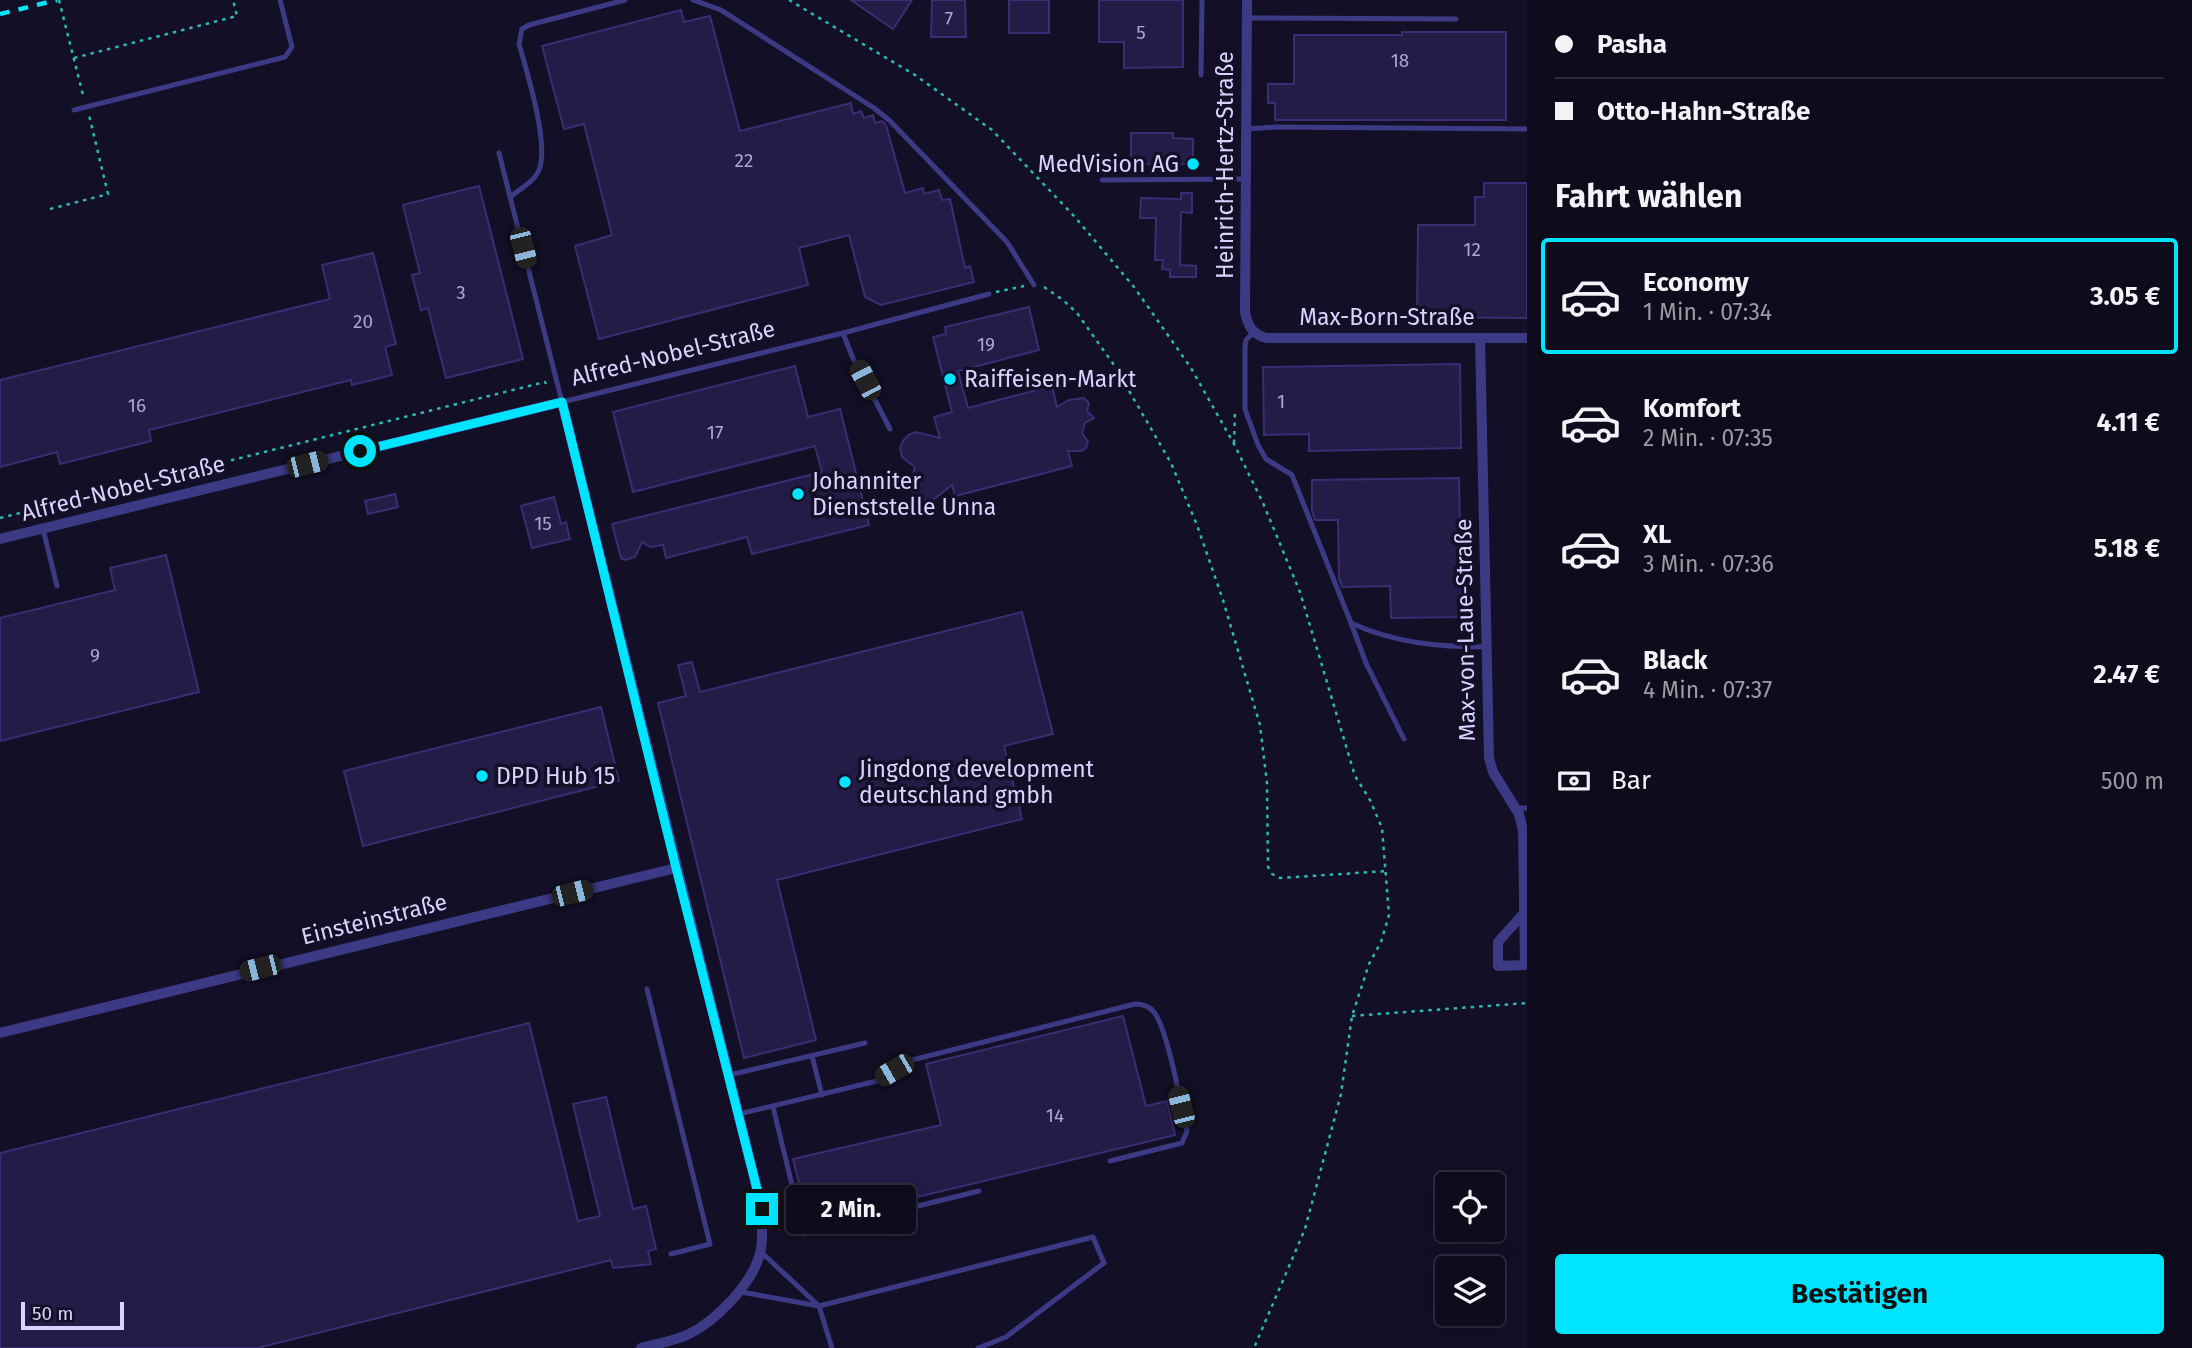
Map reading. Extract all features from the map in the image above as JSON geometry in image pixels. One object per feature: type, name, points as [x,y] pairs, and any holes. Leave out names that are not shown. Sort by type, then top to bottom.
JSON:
[{"type":"street","name":"Heinrich-Hertz-Straße","points":[[1247,0],[1245,312],[1252,330]]},
{"type":"street","name":"Max-Born-Straße","points":[[1252,330],[1266,338],[1527,338]]},
{"type":"street","name":"Max-von-Laue-Straße","points":[[1480,338],[1489,758],[1493,772],[1521,808],[1523,831],[1525,912],[1525,965],[1498,966],[1498,942],[1525,912]]},
{"type":"street","name":"Alfred-Nobel-Straße","points":[[0,539],[562,402]]},
{"type":"street","points":[[562,402],[762,1209],[761,1252],[739,1292],[709,1321],[691,1333],[641,1348]]},
{"type":"street","name":"Einsteinstraße","points":[[0,1033],[676,868]]},
{"type":"lane","points":[[74,110],[285,57],[292,47],[280,0]]},
{"type":"lane","points":[[510,197],[534,177],[540,167],[540,134],[519,44],[522,29],[625,0]]},
{"type":"lane","points":[[693,0],[721,9],[882,114],[1007,242],[1034,285]]},
{"type":"lane","points":[[1201,75],[1202,0]]},
{"type":"lane","points":[[1247,18],[1456,19]]},
{"type":"lane","points":[[1246,129],[1527,129]]},
{"type":"lane","points":[[499,153],[562,402]]},
{"type":"lane","points":[[1102,180],[1246,179]]},
{"type":"lane","name":"Alfred-Nobel-Straße","points":[[562,402],[989,294]]},
{"type":"lane","points":[[1252,330],[1245,347],[1245,409],[1258,445],[1266,459],[1292,475],[1366,663],[1404,739]]},
{"type":"lane","points":[[843,333],[890,429]]},
{"type":"lane","points":[[43,529],[57,586]]},
{"type":"lane","points":[[1351,624],[1379,636],[1445,647],[1486,647]]},
{"type":"lane","points":[[647,989],[710,1244],[671,1254]]},
{"type":"lane","points":[[739,1114],[877,1081],[912,1060],[1142,1004],[1155,1013],[1161,1028],[1187,1131],[1186,1139],[1182,1143],[1110,1161]]},
{"type":"lane","points":[[729,1075],[865,1043]]},
{"type":"lane","points":[[812,1056],[822,1094]]},
{"type":"lane","points":[[773,1107],[804,1234],[979,1191]]},
{"type":"lane","points":[[739,1292],[818,1306],[1093,1237],[1104,1263],[1006,1337],[978,1348]]},
{"type":"lane","points":[[761,1252],[818,1306],[832,1348]]},
{"type":"path","points":[[50,209],[108,194],[59,0]]},
{"type":"path","points":[[74,58],[237,16],[233,0]]},
{"type":"path","points":[[789,0],[915,75],[992,131],[1074,216],[1133,287],[1191,368],[1240,455],[1263,503],[1300,593],[1355,776],[1370,800],[1382,828],[1389,915],[1352,1016],[1341,1094],[1305,1229],[1254,1348]]},
{"type":"path","points":[[989,294],[1034,285],[1048,288],[1077,313],[1114,365],[1171,463],[1223,600],[1260,726],[1267,783],[1268,867],[1272,874],[1280,878],[1299,878],[1387,871]]},
{"type":"path","points":[[0,518],[545,382],[562,402]]},
{"type":"path","points":[[1352,1016],[1527,1003]]},
{"type":"building","points":[[851,0],[912,0],[893,29]]},
{"type":"building","points":[[932,0],[965,0],[966,37],[931,37]]},
{"type":"building","points":[[1009,0],[1049,0],[1049,33],[1009,33]]},
{"type":"building","points":[[1099,0],[1183,0],[1183,67],[1124,68],[1124,42],[1099,42]]},
{"type":"building","points":[[681,10],[684,22],[710,16],[740,131],[851,103],[853,114],[861,111],[864,118],[873,115],[875,123],[882,121],[886,125],[905,193],[923,188],[924,194],[939,190],[942,200],[950,199],[965,268],[970,266],[974,282],[881,305],[865,297],[849,235],[799,248],[808,285],[599,339],[575,246],[612,235],[584,124],[564,129],[542,46]]},
{"type":"building","points":[[1402,32],[1506,32],[1506,120],[1275,120],[1275,103],[1268,103],[1268,84],[1294,84],[1294,35],[1402,35]]},
{"type":"building","points":[[1131,133],[1173,133],[1173,138],[1193,139],[1193,164],[1131,164]]},
{"type":"building","points":[[1484,183],[1527,183],[1527,318],[1417,317],[1418,225],[1475,225],[1475,197],[1484,197]]},
{"type":"building","points":[[479,186],[523,359],[446,378],[428,308],[421,310],[412,275],[420,273],[403,205]]},
{"type":"building","points":[[1181,193],[1192,193],[1192,213],[1181,212],[1180,265],[1196,266],[1196,277],[1170,277],[1170,270],[1162,269],[1163,260],[1155,260],[1156,218],[1140,218],[1141,198],[1181,199]]},
{"type":"building","points":[[373,253],[396,344],[385,347],[392,375],[352,385],[351,380],[149,430],[151,441],[60,464],[57,452],[0,467],[0,380],[330,299],[322,265]]},
{"type":"building","points":[[1029,307],[1039,350],[958,371],[968,408],[1052,386],[1057,407],[1069,400],[1084,398],[1089,403],[1087,411],[1094,418],[1085,423],[1082,433],[1088,442],[1086,448],[1081,451],[1068,451],[1072,466],[955,496],[952,485],[933,500],[917,497],[910,483],[915,467],[902,457],[900,448],[908,435],[916,432],[940,438],[934,417],[952,412],[933,337],[946,334],[945,327]]},
{"type":"building","points":[[1460,364],[1461,448],[1309,451],[1309,434],[1264,435],[1263,367]]},
{"type":"building","points":[[795,366],[808,417],[840,409],[869,525],[752,554],[747,537],[666,558],[663,545],[650,547],[642,542],[635,557],[625,560],[621,558],[612,524],[822,472],[815,446],[633,492],[613,412]]},
{"type":"building","points":[[1459,478],[1462,617],[1391,618],[1390,586],[1342,587],[1339,578],[1338,520],[1315,520],[1312,510],[1312,480]]},
{"type":"building","points":[[395,494],[398,507],[368,514],[365,501]]},
{"type":"building","points":[[554,497],[561,524],[566,522],[570,539],[532,548],[521,506]]},
{"type":"building","points":[[166,555],[199,692],[0,741],[0,618],[115,590],[110,568]]},
{"type":"building","name":"Jingdong development deutschland gmbh","points":[[1022,612],[1053,734],[1004,746],[1022,819],[777,880],[816,1040],[744,1058],[658,703],[686,696],[678,665],[692,662],[700,692]]},
{"type":"building","name":"DPD Hub 15","points":[[601,707],[619,781],[363,846],[344,771]]},
{"type":"building","points":[[1123,1016],[1146,1106],[1167,1101],[1175,1135],[809,1223],[793,1159],[941,1125],[926,1064]]},
{"type":"building","points":[[529,1023],[578,1221],[600,1216],[573,1104],[606,1097],[633,1209],[646,1206],[656,1249],[648,1251],[651,1264],[613,1268],[611,1260],[257,1348],[0,1348],[0,1153]]},
{"type":"railway","points":[[0,14],[57,0]]},
{"type":"place","name":"MedVision AG","points":[[1193,164]]},
{"type":"place","name":"Raiffeisen-Markt","points":[[950,379]]},
{"type":"place","name":"Johanniter Dienststelle Unna","points":[[798,494]]},
{"type":"place","name":"DPD Hub 15","points":[[482,776]]},
{"type":"place","name":"Jingdong development deutschland gmbh","points":[[845,782]]},
{"type":"route","points":[[360,451],[562,402],[762,1209]]}]
